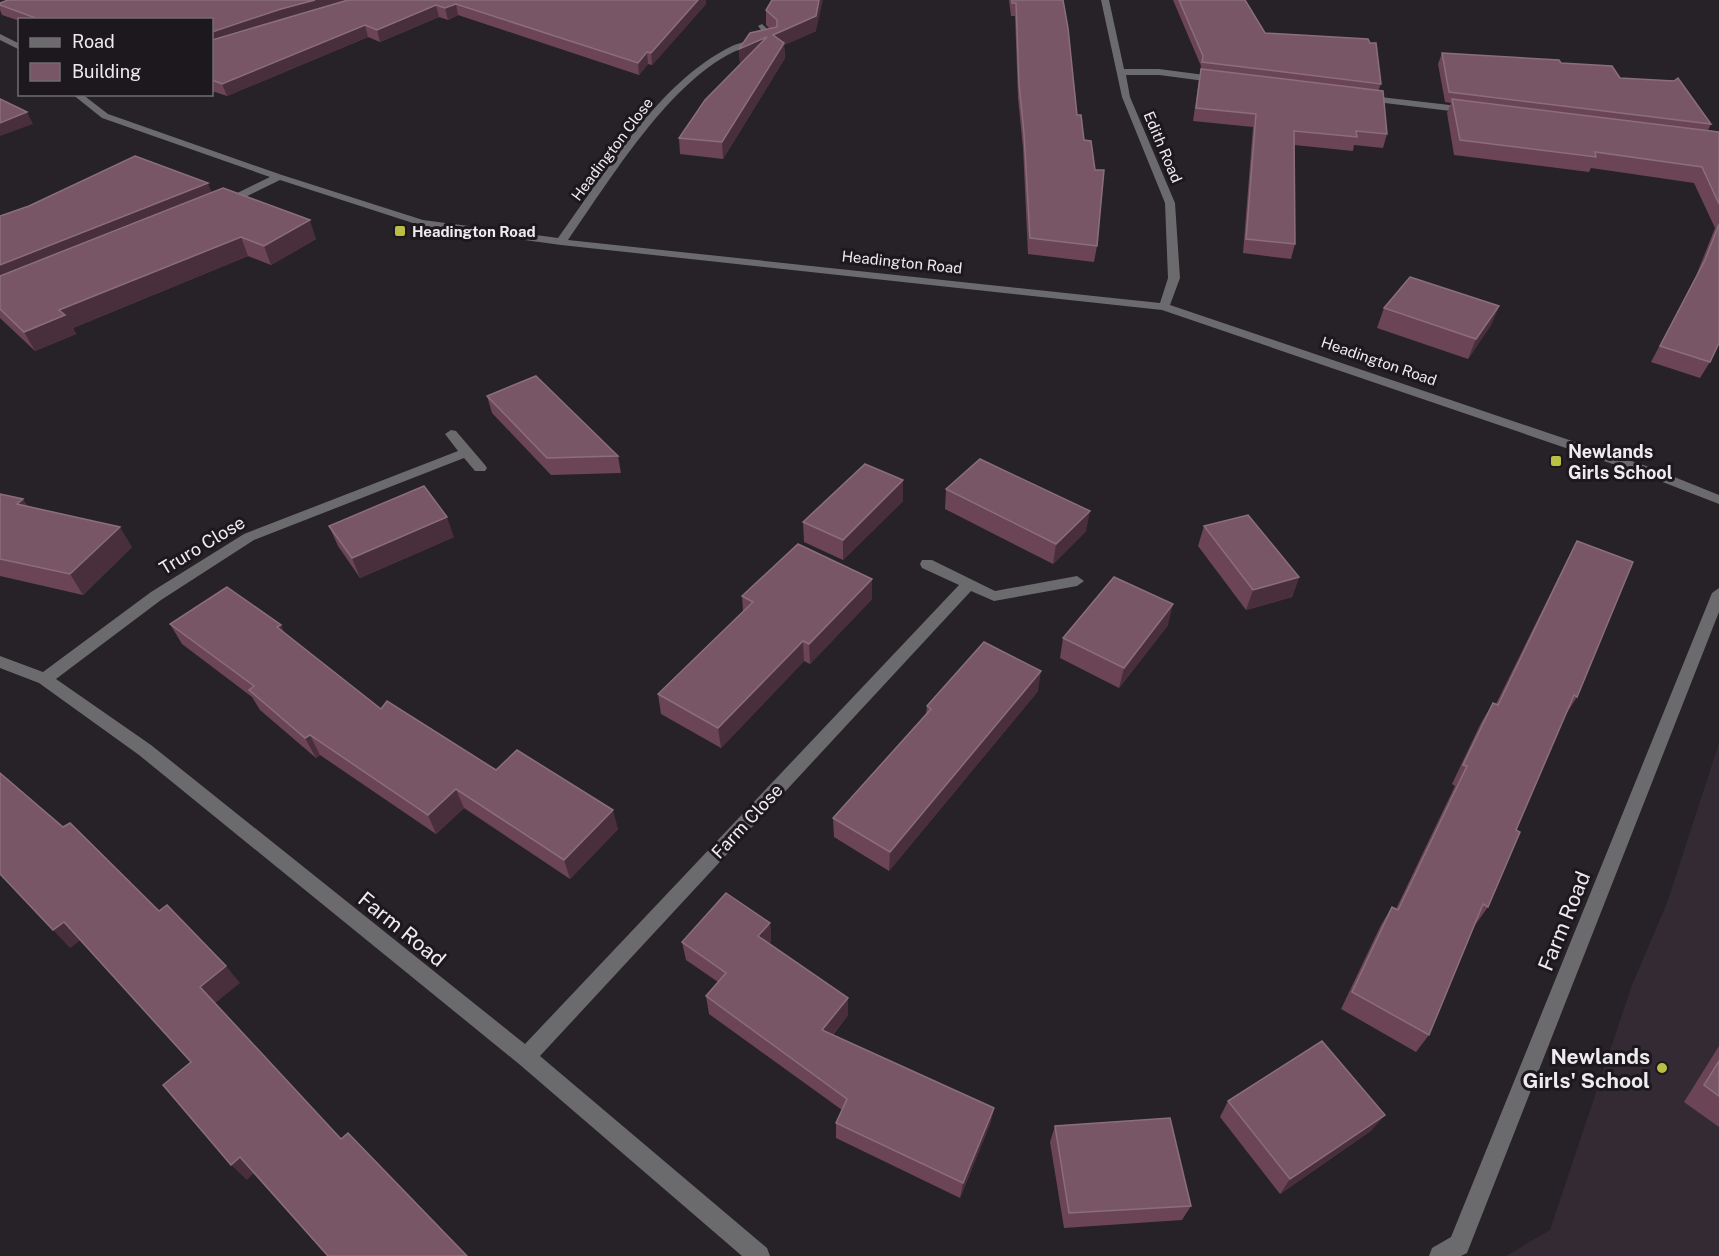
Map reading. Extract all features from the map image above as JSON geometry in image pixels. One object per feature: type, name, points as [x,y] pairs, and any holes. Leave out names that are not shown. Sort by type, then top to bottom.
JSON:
[{"type":"street","name":"Edith Road","points":[[1106,0],[1126,97],[1170,203],[1174,278],[1164,307]]},
{"type":"street","name":"Headington Close","points":[[561,242],[657,111],[702,69],[734,48],[773,39],[762,26]]},
{"type":"street","points":[[0,36],[18,47]]},
{"type":"street","points":[[0,51],[18,47]]},
{"type":"street","points":[[1121,72],[1159,72],[1230,81]]},
{"type":"street","name":"Headington Road","points":[[78,96],[105,116],[279,177],[422,223],[561,242],[1164,307],[1628,464],[1719,500]]},
{"type":"street","points":[[1348,96],[1476,112]]},
{"type":"street","points":[[215,207],[279,177]]},
{"type":"street","points":[[451,434],[480,468]]},
{"type":"street","name":"Truro Close","points":[[45,679],[156,596],[249,537],[465,453]]},
{"type":"street","points":[[927,564],[994,596],[1077,581]]},
{"type":"street","name":"Farm Close","points":[[526,1057],[969,584]]},
{"type":"street","name":"Farm Road","points":[[1440,1256],[1459,1245],[1719,593]]},
{"type":"street","name":"Farm Road","points":[[0,662],[45,679],[145,750],[526,1057],[759,1256]]},
{"type":"shaded area","name":"Newlands Girls' School","points":[[1719,743],[1719,1256],[1506,1256],[1550,1230],[1632,985],[1667,903]]},
{"type":"building","points":[[8,0],[315,0],[213,32],[213,18],[36,18],[0,5]]},
{"type":"building","points":[[348,0],[698,0],[651,53],[647,52],[638,63],[456,4],[445,8],[436,5],[377,30],[365,25],[222,84],[213,80],[213,40]]},
{"type":"building","points":[[772,0],[819,0],[816,16],[773,35],[784,43],[722,142],[679,138],[705,100],[767,37],[739,49],[750,33],[777,27],[777,20],[766,10]]},
{"type":"building","points":[[1012,0],[1063,0],[1077,115],[1081,115],[1084,140],[1091,141],[1095,170],[1104,170],[1097,246],[1030,238],[1019,84],[1016,3],[1012,3]]},
{"type":"building","points":[[1179,0],[1245,0],[1265,33],[1368,39],[1370,43],[1376,43],[1381,84],[1202,62],[1203,56]]},
{"type":"building","points":[[1442,53],[1559,60],[1561,63],[1612,66],[1620,78],[1674,81],[1678,78],[1711,124],[1449,92]]},
{"type":"building","points":[[1201,69],[1383,91],[1387,134],[1356,131],[1357,137],[1294,131],[1295,244],[1246,239],[1256,114],[1196,108]]},
{"type":"building","points":[[0,99],[27,112],[0,123]]},
{"type":"building","points":[[1452,99],[1719,132],[1719,204],[1702,167],[1595,152],[1596,157],[1460,140]]},
{"type":"building","points":[[135,156],[208,183],[0,265],[0,216],[29,206]]},
{"type":"building","points":[[223,188],[310,220],[264,246],[241,237],[59,310],[65,315],[24,332],[0,309],[0,276]]},
{"type":"building","points":[[1719,224],[1719,343],[1710,362],[1660,346],[1705,260]]},
{"type":"building","points":[[1410,277],[1499,306],[1476,339],[1384,308]]},
{"type":"building","points":[[536,376],[618,456],[547,458],[487,396]]},
{"type":"building","points":[[980,459],[1090,511],[1056,544],[946,489]]},
{"type":"building","points":[[865,464],[903,480],[843,540],[803,522]]},
{"type":"building","points":[[424,486],[447,517],[352,558],[329,526]]},
{"type":"building","points":[[0,494],[23,499],[17,504],[120,527],[70,574],[0,559]]},
{"type":"building","points":[[1248,515],[1299,577],[1253,590],[1204,526]]},
{"type":"building","points":[[1577,541],[1633,562],[1577,697],[1574,695],[1516,830],[1520,832],[1488,907],[1483,904],[1429,1035],[1352,992],[1392,907],[1398,910],[1467,766],[1463,765],[1493,703],[1498,705]]},
{"type":"building","points":[[798,544],[872,579],[809,644],[803,641],[718,728],[658,694],[753,602],[742,596]]},
{"type":"building","points":[[1114,577],[1173,604],[1124,668],[1063,638]]},
{"type":"building","points":[[227,587],[281,625],[277,627],[381,709],[387,701],[496,770],[517,750],[613,810],[564,860],[456,789],[428,815],[310,735],[305,738],[249,690],[254,686],[170,624]]},
{"type":"building","points":[[984,642],[1041,671],[890,852],[833,818],[931,709],[927,706]]},
{"type":"building","points":[[0,773],[63,827],[70,823],[159,911],[167,905],[226,966],[200,987],[341,1139],[348,1133],[467,1256],[328,1256],[240,1157],[231,1165],[163,1085],[191,1062],[64,922],[53,930],[0,874]]},
{"type":"building","points":[[726,893],[770,923],[758,936],[848,998],[822,1030],[994,1108],[963,1183],[836,1123],[847,1099],[706,996],[726,973],[682,942]]},
{"type":"building","points":[[1322,1041],[1385,1115],[1290,1179],[1228,1101]]},
{"type":"building","points":[[1719,1061],[1719,1096],[1704,1085]]},
{"type":"building","points":[[1170,1118],[1191,1206],[1069,1213],[1055,1126]]},
{"type":"place","name":"Headington Road","points":[[400,231]]},
{"type":"place","name":"Newlands Girls School","points":[[1556,461]]},
{"type":"place","name":"Newlands Girls' School","points":[[1662,1068]]}]
